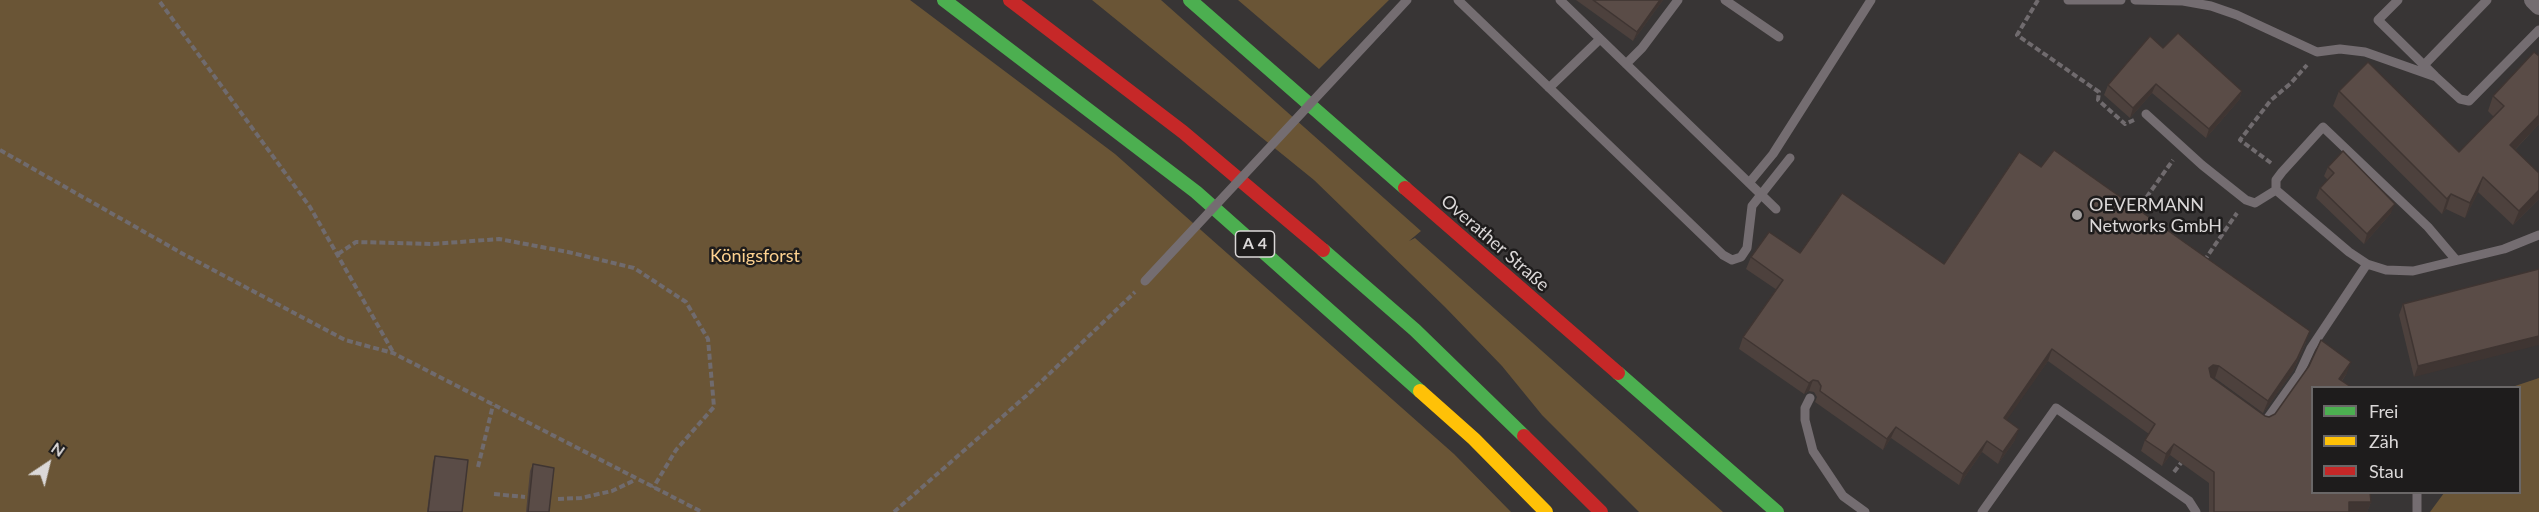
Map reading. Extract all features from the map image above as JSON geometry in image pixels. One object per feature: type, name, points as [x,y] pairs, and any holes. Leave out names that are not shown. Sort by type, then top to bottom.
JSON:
[{"type":"main road","name":"A 4","points":[[944,0],[1196,192],[1400,371],[1546,512]]},
{"type":"main road","name":"A 4","points":[[1010,0],[1183,132],[1278,210],[1414,330],[1601,512]]},
{"type":"main road","name":"Overather Straße","points":[[1190,0],[1777,512]]},
{"type":"lane","points":[[1146,281],[1407,0]]},
{"type":"lane","points":[[1458,0],[1723,255],[1732,260],[1741,257],[1747,248],[1752,206],[1790,158]]},
{"type":"lane","points":[[1560,0],[1776,209]]},
{"type":"lane","points":[[1626,64],[1642,48],[1678,0]]},
{"type":"lane","points":[[1725,0],[1779,37]]},
{"type":"lane","points":[[1749,183],[1773,154],[1871,0]]},
{"type":"lane","points":[[2068,0],[2121,0]]},
{"type":"lane","points":[[2135,0],[2182,1],[2211,6],[2237,15],[2317,52],[2340,49],[2365,52],[2436,77]]},
{"type":"lane","points":[[2398,0],[2378,20],[2460,99],[2469,101],[2539,30]]},
{"type":"lane","points":[[2425,64],[2487,0]]},
{"type":"lane","points":[[1549,88],[1600,39]]},
{"type":"lane","points":[[2146,114],[2246,200],[2255,203],[2276,190]]},
{"type":"lane","points":[[2456,260],[2423,221],[2323,127],[2276,180],[2276,190],[2349,252],[2367,264],[2386,270],[2413,271],[2504,249],[2539,236]]},
{"type":"lane","points":[[2256,416],[2265,422],[2299,374],[2311,348],[2367,264]]},
{"type":"lane","points":[[1810,398],[1805,408],[1805,420],[1813,451],[1843,496],[1865,512]]},
{"type":"lane","points":[[1982,512],[2056,408],[2189,501],[2196,512]]},
{"type":"lane","points":[[2416,512],[2417,494]]},
{"type":"path","points":[[2038,0],[2017,35],[2099,92],[2098,100],[2125,124],[2146,114]]},
{"type":"path","points":[[160,2],[310,207],[393,353]]},
{"type":"path","points":[[2255,151],[2240,140],[2271,100],[2306,67]]},
{"type":"path","points":[[2131,219],[2182,147]]},
{"type":"path","points":[[0,150],[185,255],[345,340],[393,353],[702,512]]},
{"type":"path","points":[[2199,268],[2246,200]]},
{"type":"path","points":[[338,254],[356,242],[433,244],[499,239],[634,268],[686,302],[708,339],[714,407],[676,450],[653,488]]},
{"type":"path","points":[[894,512],[1026,396],[1146,281]]},
{"type":"path","points":[[478,467],[493,405]]},
{"type":"path","points":[[558,499],[581,498],[612,491],[636,480]]},
{"type":"path","points":[[494,494],[525,497]]},
{"type":"green space","name":"Königsforst","points":[[0,0],[910,0],[1115,154],[1454,454],[1511,512],[0,512]]},
{"type":"green space","points":[[1092,0],[1161,0],[1421,231],[1409,241],[1415,238],[1723,512],[1639,512],[1542,415],[1502,366],[1445,307],[1314,180]]},
{"type":"green space","points":[[1238,0],[1389,0],[1319,69]]},
{"type":"green space","points":[[2539,378],[2539,512],[2430,512],[2443,494],[2521,494],[2521,386],[2515,386]]},
{"type":"building","points":[[1593,0],[1660,0],[1637,32]]},
{"type":"building","points":[[2178,33],[2242,91],[2209,129],[2156,84],[2133,108],[2108,85],[2150,36],[2163,48]]},
{"type":"building","points":[[2534,52],[2539,56],[2539,115],[2510,145],[2539,173],[2539,190],[2519,211],[2483,177],[2470,203],[2451,194],[2447,199],[2339,91],[2368,62],[2459,152],[2504,106],[2493,96]]},
{"type":"building","points":[[2054,150],[2310,331],[2297,359],[2268,401],[2219,366],[2213,365],[2209,368],[2211,377],[2265,416],[2275,414],[2309,366],[2321,340],[2351,362],[2339,379],[2350,386],[2311,386],[2311,494],[2370,494],[2371,502],[2349,502],[2349,512],[2214,512],[2214,472],[2174,444],[2166,454],[2145,440],[2155,424],[2052,349],[2004,418],[2019,429],[2003,452],[1987,441],[1963,474],[1896,427],[1887,439],[1820,391],[1821,386],[1818,381],[1813,380],[1809,383],[1743,337],[1783,280],[1751,257],[1769,232],[1800,253],[1842,193],[1944,264],[2019,152],[2041,167]]},
{"type":"building","points":[[2343,151],[2395,204],[2367,234],[2320,188],[2334,173],[2328,167]]},
{"type":"building","points":[[2539,269],[2539,336],[2418,366],[2403,304]]},
{"type":"building","points":[[435,456],[468,460],[462,512],[428,512]]},
{"type":"building","points":[[533,464],[554,468],[549,512],[528,512]]},
{"type":"traffic: fast","points":[[944,0],[1196,192],[1420,391]]},
{"type":"traffic: fast","points":[[1190,0],[1405,188]]},
{"type":"traffic: fast","points":[[1323,250],[1415,330],[1524,436]]},
{"type":"traffic: fast","points":[[1618,373],[1777,512]]},
{"type":"traffic: slow","points":[[1420,391],[1474,439],[1546,512]]},
{"type":"traffic: jam","points":[[1010,0],[1183,132],[1323,250]]},
{"type":"traffic: jam","points":[[1405,188],[1618,373]]},
{"type":"traffic: jam","points":[[1524,436],[1601,512]]},
{"type":"place","name":"OEVERMANN Networks GmbH","points":[[2077,215]]}]
